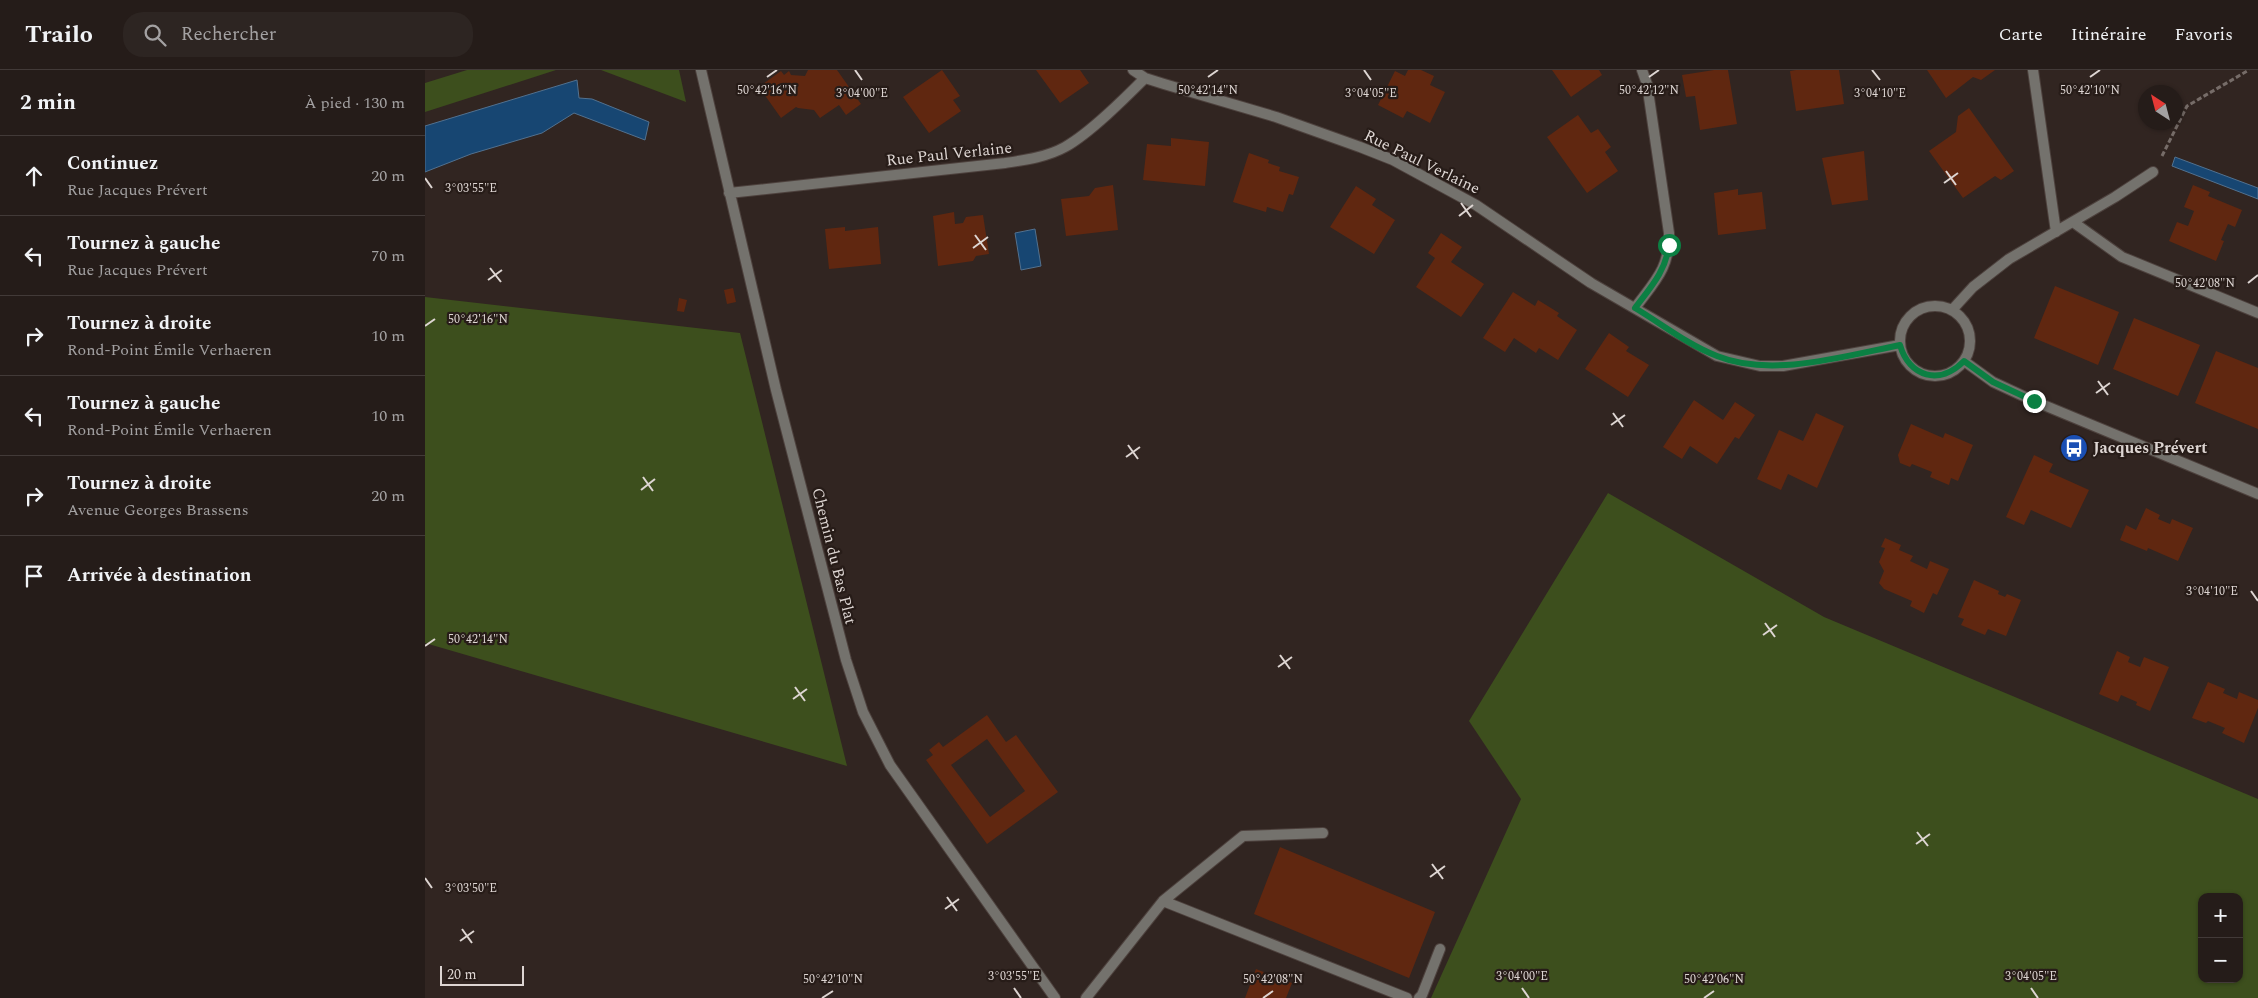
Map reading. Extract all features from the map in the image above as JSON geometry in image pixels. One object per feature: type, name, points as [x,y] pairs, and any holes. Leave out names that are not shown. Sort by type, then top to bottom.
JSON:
[{"type":"street","name":"Chemin du Bas Plat","points":[[701,70],[776,390],[848,668],[863,712],[890,765],[1055,998]]},
{"type":"street","name":"Rue Paul Verlaine","points":[[1133,70],[1145,78],[1309,128],[1393,160],[1475,205],[1591,283],[1717,356],[1760,366],[1783,366],[1900,345]]},
{"type":"street","points":[[1635,308],[1662,272],[1667,260],[1669,245],[1669,233],[1647,84],[1642,70]]},
{"type":"street","points":[[2033,70],[2056,232]]},
{"type":"street","name":"Rue Paul Verlaine","points":[[729,193],[1005,163],[1048,154],[1065,147],[1080,136],[1145,78]]},
{"type":"street","points":[[1952,310],[1973,287],[1990,273],[2153,172]]},
{"type":"street","points":[[2073,222],[2122,257],[2258,313]]},
{"type":"street","points":[[1934,306],[1952,310],[1966,324],[1969,333],[1968,353],[1964,361],[1947,374],[1926,375],[1917,371],[1909,364],[1900,345],[1903,326],[1916,312],[1934,306]]},
{"type":"street","points":[[1964,361],[1993,382],[2034,401],[2258,494]]},
{"type":"street","points":[[1086,998],[1163,901],[1243,836],[1323,833]]},
{"type":"street","points":[[1163,901],[1407,998]]},
{"type":"street","points":[[1419,998],[1440,949]]},
{"type":"path","points":[[2153,172],[2187,106],[2249,70]]},
{"type":"green space","points":[[467,70],[556,70],[425,112],[425,83]]},
{"type":"green space","points":[[601,70],[679,70],[686,102]]},
{"type":"green space","points":[[425,297],[740,333],[847,766],[425,643]]},
{"type":"green space","points":[[1608,493],[1824,617],[2258,799],[2258,998],[1431,998],[1521,799],[1469,721]]},
{"type":"water","points":[[577,80],[579,98],[592,99],[649,122],[645,140],[574,113],[542,133],[471,154],[425,172],[425,126]]},
{"type":"water","points":[[2175,157],[2258,188],[2258,199],[2172,166]]},
{"type":"water","points":[[1035,229],[1041,266],[1021,270],[1015,233]]},
{"type":"building","points":[[808,70],[837,70],[861,104],[846,115],[839,105],[820,118],[814,110],[796,107],[781,118],[759,87],[781,71],[784,75],[789,71],[791,75],[805,76]]},
{"type":"building","points":[[942,70],[960,96],[953,100],[961,111],[929,133],[903,97]]},
{"type":"building","points":[[1036,70],[1080,70],[1089,83],[1060,103]]},
{"type":"building","points":[[1408,70],[1421,70],[1434,76],[1430,85],[1445,92],[1430,123],[1407,111],[1403,118],[1378,105],[1395,71],[1405,76]]},
{"type":"building","points":[[1552,70],[1599,70],[1602,75],[1571,97]]},
{"type":"building","points":[[1714,70],[1728,70],[1737,124],[1700,130],[1695,96],[1686,97],[1682,75]]},
{"type":"building","points":[[1839,70],[1844,104],[1796,111],[1790,71]]},
{"type":"building","points":[[1927,70],[1995,70],[1981,80],[1973,77],[1946,98]]},
{"type":"building","points":[[1969,108],[2014,171],[2001,180],[1995,176],[1963,198],[1929,151],[1956,132],[1958,116]]},
{"type":"building","points":[[1578,115],[1591,133],[1598,129],[1611,147],[1605,152],[1618,171],[1587,193],[1547,137]]},
{"type":"building","points":[[1171,138],[1209,142],[1205,186],[1143,180],[1147,144],[1171,146]]},
{"type":"building","points":[[1864,151],[1868,200],[1832,205],[1822,158]]},
{"type":"building","points":[[1249,153],[1269,160],[1268,163],[1280,167],[1279,171],[1299,177],[1293,195],[1289,194],[1283,212],[1267,207],[1266,212],[1233,202]]},
{"type":"building","points":[[1113,185],[1118,230],[1066,236],[1061,199],[1089,196],[1095,188]]},
{"type":"building","points":[[2193,185],[2210,192],[2208,196],[2242,210],[2235,227],[2228,224],[2221,240],[2224,241],[2216,261],[2169,241],[2177,222],[2188,226],[2194,211],[2184,207]]},
{"type":"building","points":[[1356,186],[1376,199],[1372,205],[1395,220],[1374,254],[1330,227]]},
{"type":"building","points":[[1738,189],[1738,195],[1762,192],[1766,229],[1718,235],[1714,193]]},
{"type":"building","points":[[954,212],[955,224],[963,223],[966,217],[983,215],[989,254],[976,256],[973,261],[938,266],[933,216]]},
{"type":"building","points":[[845,227],[845,231],[878,227],[881,264],[829,269],[825,229]]},
{"type":"building","points":[[1441,233],[1462,247],[1451,262],[1484,284],[1461,317],[1416,287],[1435,258],[1428,253]]},
{"type":"building","points":[[2055,286],[2119,312],[2098,365],[2034,338]]},
{"type":"building","points":[[733,288],[736,302],[727,304],[724,290]]},
{"type":"building","points":[[1513,292],[1535,306],[1538,300],[1559,313],[1557,316],[1577,330],[1558,360],[1539,348],[1536,353],[1514,338],[1505,352],[1483,338]]},
{"type":"building","points":[[679,298],[687,300],[684,312],[677,311]]},
{"type":"building","points":[[2134,318],[2200,345],[2178,396],[2113,369]]},
{"type":"building","points":[[1609,333],[1629,347],[1626,351],[1649,365],[1628,397],[1585,369]]},
{"type":"building","points":[[2216,351],[2258,368],[2258,429],[2195,403]]},
{"type":"building","points":[[1694,400],[1723,420],[1735,402],[1755,415],[1739,439],[1735,437],[1717,464],[1690,446],[1682,459],[1663,447]]},
{"type":"building","points":[[1816,413],[1844,426],[1817,488],[1788,474],[1781,490],[1757,479],[1779,430],[1803,441]]},
{"type":"building","points":[[1911,424],[1943,438],[1945,433],[1973,445],[1958,481],[1951,478],[1949,485],[1930,477],[1932,472],[1912,464],[1910,467],[1900,463],[1898,455]]},
{"type":"building","points":[[2034,455],[2053,464],[2049,472],[2089,490],[2071,528],[2031,510],[2024,525],[2006,517]]},
{"type":"building","points":[[2146,508],[2160,515],[2158,519],[2170,524],[2172,519],[2193,528],[2178,561],[2148,548],[2147,551],[2120,540],[2126,525],[2136,530]]},
{"type":"building","points":[[1885,538],[1901,545],[1899,550],[1913,556],[1910,561],[1927,569],[1930,561],[1949,569],[1937,595],[1933,593],[1924,613],[1910,606],[1912,601],[1884,589],[1879,583],[1884,571],[1879,562],[1885,548],[1881,547]]},
{"type":"building","points":[[1974,580],[1999,591],[1998,594],[2005,597],[2007,594],[2021,600],[2006,636],[1988,629],[1985,635],[1961,625],[1964,619],[1958,617]]},
{"type":"building","points":[[2117,651],[2130,657],[2128,662],[2140,667],[2144,657],[2169,667],[2150,711],[2136,705],[2137,702],[2121,695],[2118,702],[2099,694]]},
{"type":"building","points":[[2208,682],[2225,689],[2223,693],[2237,699],[2239,692],[2258,700],[2258,708],[2244,743],[2222,733],[2225,728],[2208,721],[2206,723],[2192,718]]},
{"type":"building","points":[[987,715],[1006,742],[1016,735],[1058,792],[987,844],[926,760],[933,755],[929,750],[939,742],[943,747]],"holes":[[[987,739],[1025,791],[990,817],[951,765]]]},
{"type":"building","points":[[1280,847],[1435,912],[1409,978],[1254,914]]},
{"type":"building","points":[[1256,969],[1292,983],[1286,998],[1245,998]]},
{"type":"place","name":"Jacques Prévert","points":[[2074,448]]},
{"type":"route","points":[[1669,245],[1667,260],[1662,272],[1635,308],[1717,356],[1736,362],[1760,366],[1783,366],[1900,345],[1903,355],[1909,364],[1917,371],[1926,375],[1937,376],[1947,374],[1964,361],[1986,378],[2034,401]]}]
